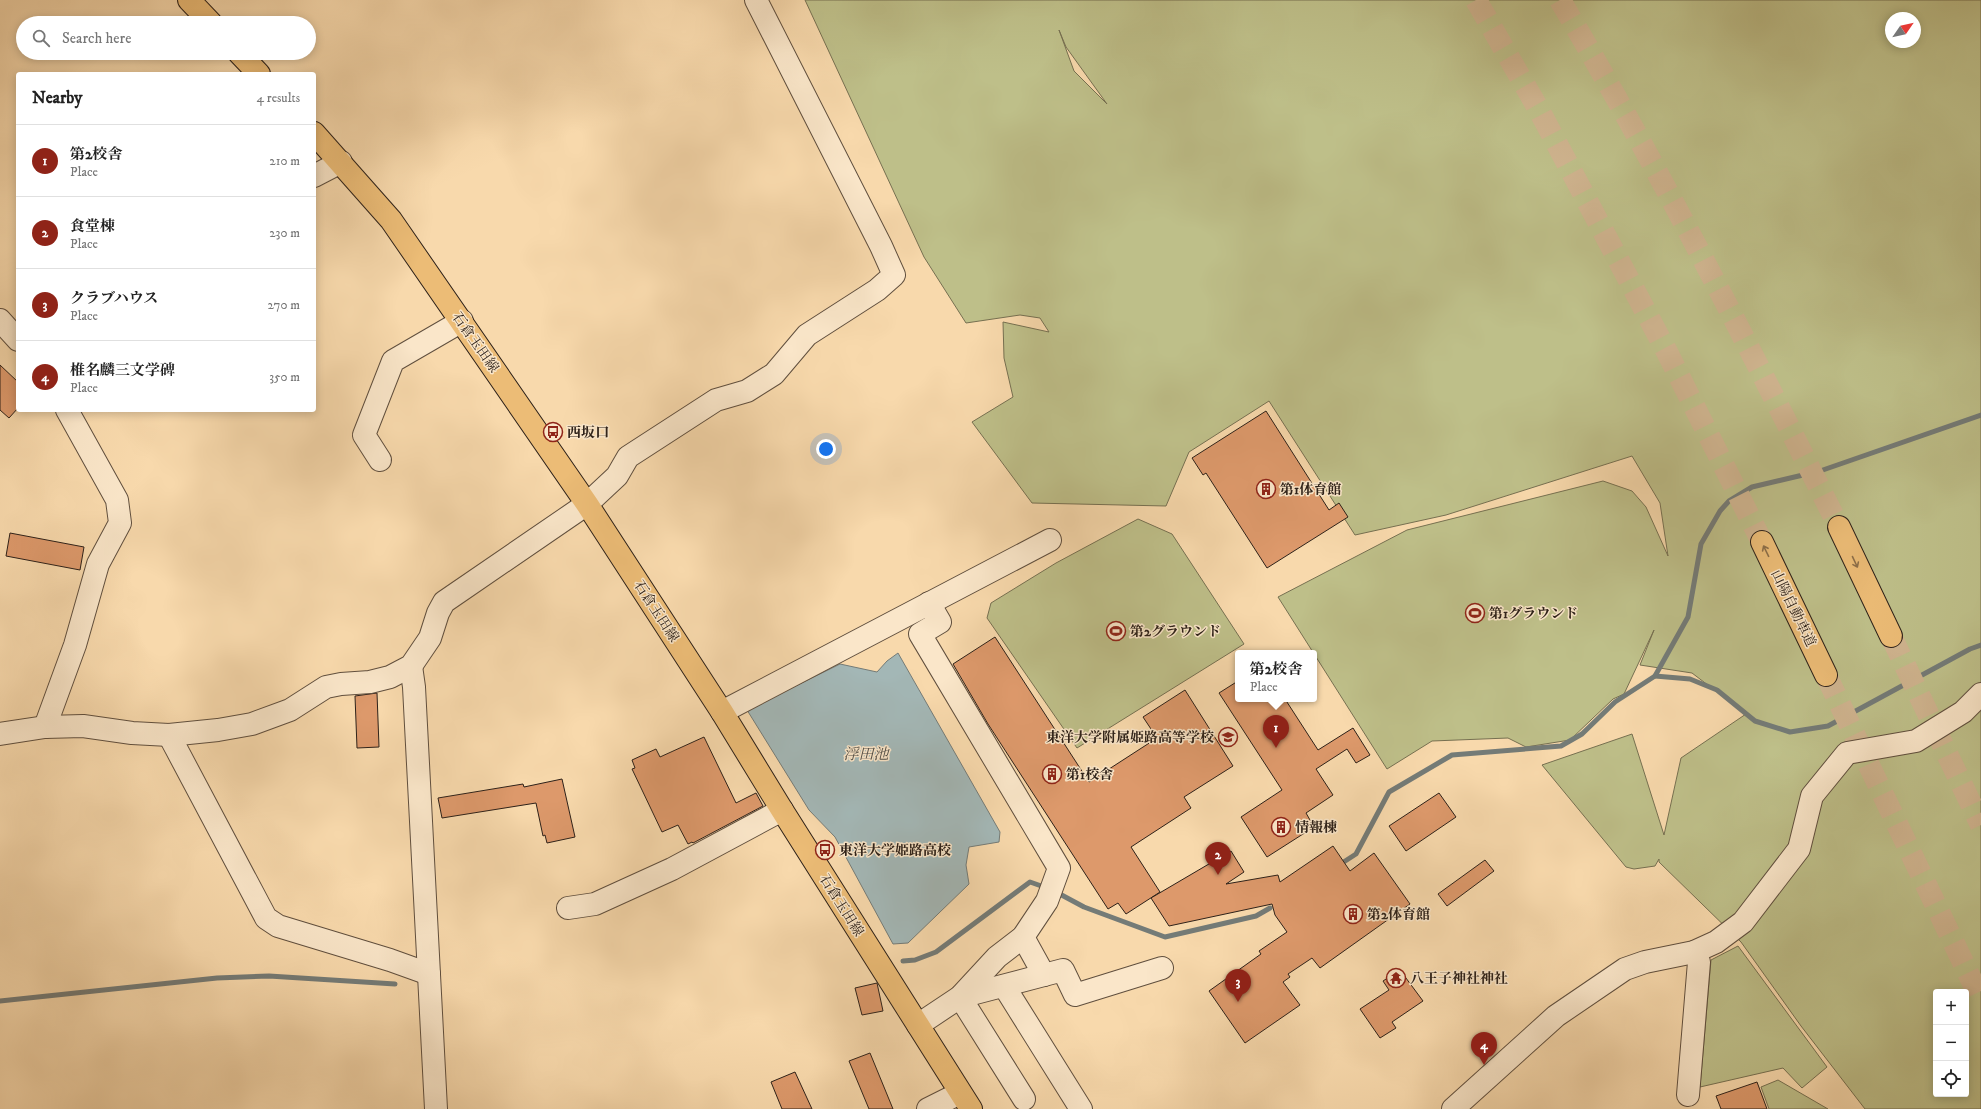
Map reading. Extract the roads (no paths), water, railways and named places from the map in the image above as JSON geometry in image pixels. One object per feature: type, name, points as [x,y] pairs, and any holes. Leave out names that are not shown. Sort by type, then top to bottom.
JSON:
[{"type":"main road","points":[[189,0],[204,16]]},
{"type":"main road","points":[[246,60],[257,72]]},
{"type":"main road","name":"石倉玉田線","points":[[316,135],[392,220],[587,504],[722,712],[965,1101]]},
{"type":"main road","points":[[1839,526],[1891,636]]},
{"type":"main road","name":"山陽自動車道","points":[[1762,542],[1826,675]]},
{"type":"street","points":[[0,734],[45,727],[83,726],[132,733],[169,735],[218,730],[252,724],[290,710],[326,687],[341,684],[370,682],[390,677],[411,666],[430,638],[438,613],[444,602],[587,504],[617,476],[628,457],[716,400],[747,391],[774,374],[807,335],[877,290],[894,275],[878,239],[756,0]]},
{"type":"street","points":[[316,175],[341,162]]},
{"type":"street","points":[[0,320],[16,338]]},
{"type":"street","points":[[380,460],[364,435],[393,361],[462,321]]},
{"type":"street","points":[[45,727],[75,645],[98,564],[120,523],[117,500],[68,412]]},
{"type":"street","points":[[722,712],[1050,540]]},
{"type":"street","points":[[918,1025],[960,997],[997,957],[1024,937],[1047,901],[1059,868],[920,634],[940,622],[929,603]]},
{"type":"street","points":[[411,666],[415,695],[436,1109]]},
{"type":"street","points":[[1453,1109],[1556,1016],[1625,970],[1645,962],[1694,952],[1716,942],[1743,922],[1799,849],[1812,796],[1847,753],[1916,741],[1963,712],[1981,694]]},
{"type":"street","points":[[169,735],[266,918],[278,926],[383,957],[429,974]]},
{"type":"street","points":[[568,908],[595,904],[672,869],[782,810]]},
{"type":"street","points":[[1024,937],[1044,975]]},
{"type":"street","points":[[1688,1096],[1698,962],[1694,952]]},
{"type":"street","points":[[960,997],[1063,970],[1075,995],[1162,968]]},
{"type":"street","points":[[1004,986],[1081,1109]]},
{"type":"street","points":[[960,997],[1024,1099]]},
{"type":"street","points":[[928,1109],[965,1101]]},
{"type":"water","name":"浮田池","points":[[898,653],[1000,832],[999,842],[969,847],[966,865],[969,884],[908,943],[893,944],[835,837],[809,810],[747,710],[840,664],[877,672],[887,661]]},
{"type":"waterway","points":[[1339,865],[1356,854],[1389,792],[1452,755],[1561,746],[1582,734],[1615,702],[1655,676],[1688,617],[1701,544],[1720,511],[1729,501],[1752,487],[1820,471],[1981,415]]},
{"type":"waterway","points":[[1655,676],[1690,679],[1717,690],[1755,721],[1790,732],[1828,726],[1970,649],[1981,645]]},
{"type":"waterway","points":[[903,961],[915,960],[936,952],[1030,882],[1047,888]]},
{"type":"waterway","points":[[1056,892],[1084,907],[1165,937],[1256,916],[1270,908]]},
{"type":"waterway","points":[[0,1001],[217,978],[269,976],[395,984]]},
{"type":"tunnel","points":[[1476,0],[1539,110],[1667,352],[1762,542]]},
{"type":"tunnel","points":[[1560,0],[1634,129],[1704,261],[1839,527]]},
{"type":"tunnel","points":[[1891,636],[1981,825]]},
{"type":"tunnel","points":[[1826,675],[1981,1000]]},
{"type":"place","name":"西坂口","points":[[553,432]]},
{"type":"place","name":"第1体育館","points":[[1266,489]]},
{"type":"place","name":"第1グラウンド","points":[[1475,613]]},
{"type":"place","name":"第2グラウンド","points":[[1116,631]]},
{"type":"place","name":"東洋大学附属姫路高等学校","points":[[1228,737]]},
{"type":"place","name":"第2校舎","points":[[1276,748]]},
{"type":"place","name":"第1校舎","points":[[1052,774]]},
{"type":"place","name":"情報棟","points":[[1281,827]]},
{"type":"place","name":"東洋大学姫路高校","points":[[825,850]]},
{"type":"place","name":"食堂棟","points":[[1218,875]]},
{"type":"place","name":"第2体育館","points":[[1353,914]]},
{"type":"place","name":"八王子神社神社","points":[[1396,978]]},
{"type":"place","name":"クラブハウス","points":[[1238,1002]]},
{"type":"place","name":"椎名麟三文学碑","points":[[1484,1065]]}]
